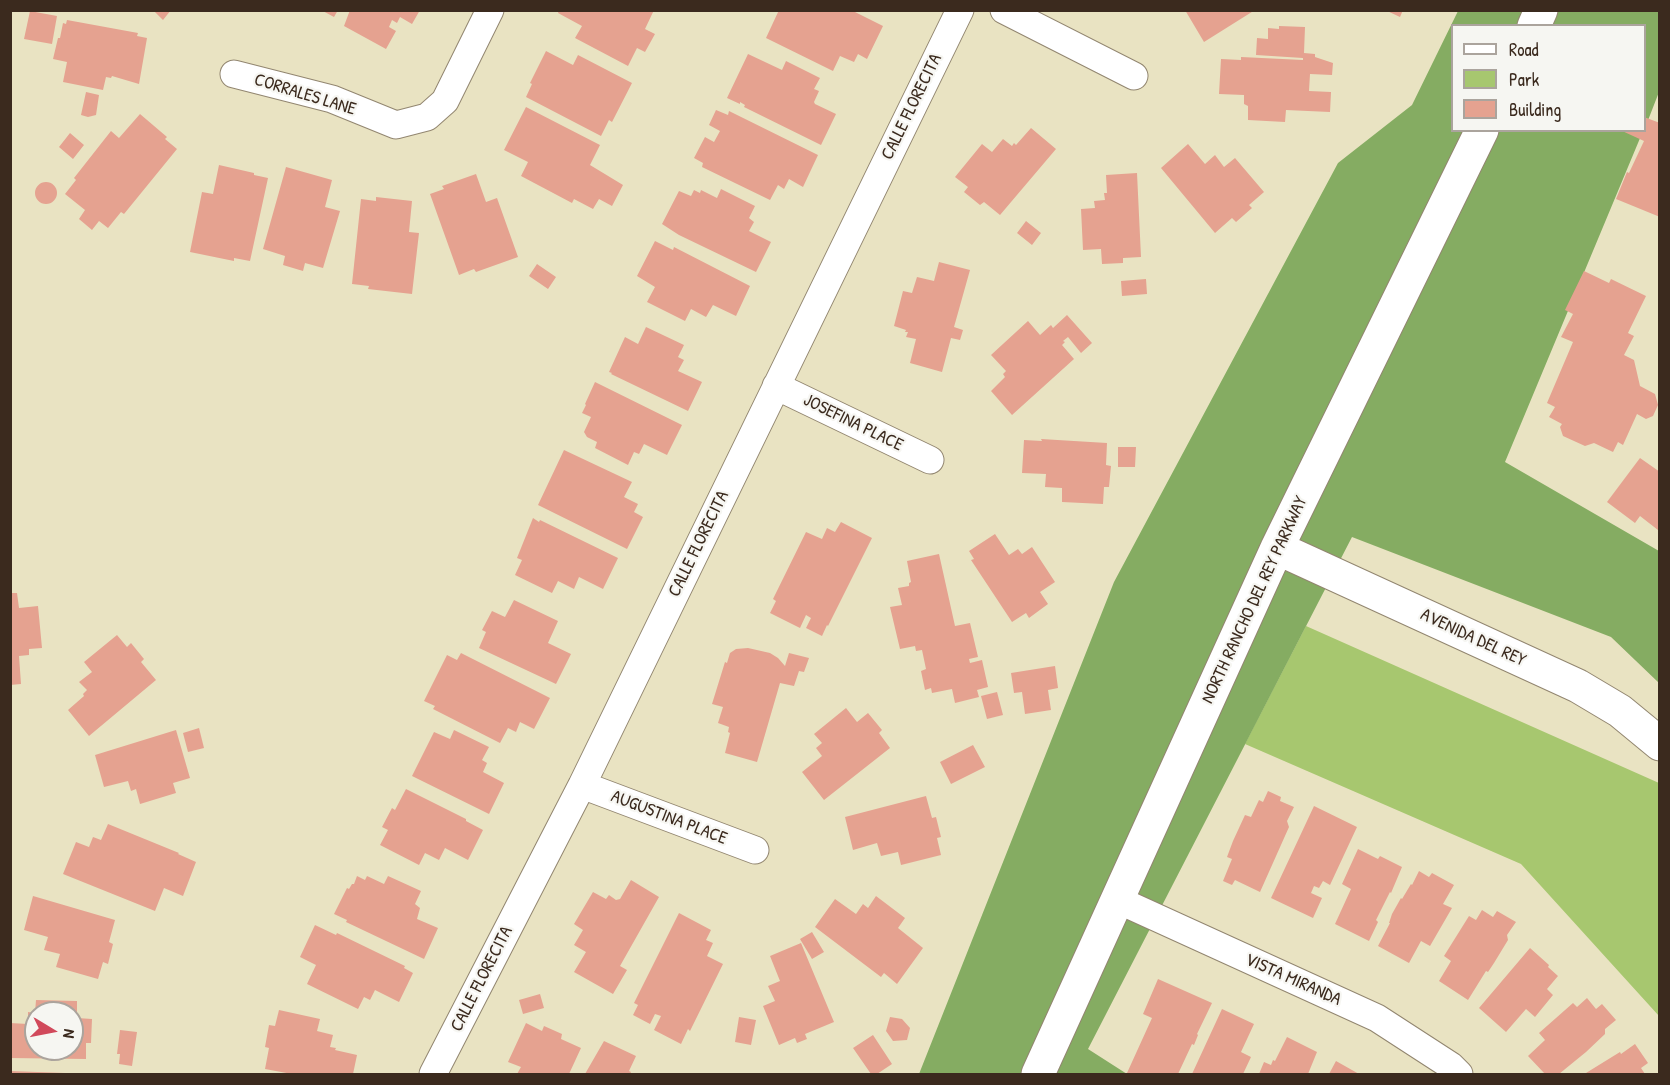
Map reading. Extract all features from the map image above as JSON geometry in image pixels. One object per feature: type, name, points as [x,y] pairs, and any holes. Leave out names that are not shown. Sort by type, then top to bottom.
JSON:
[{"type":"street","name":"CORRALES LANE","points":[[234,74],[332,99],[396,125],[427,117],[445,101],[490,10]]},
{"type":"street","name":"CALLE FLORECITA","points":[[433,1074],[582,785],[960,10]]},
{"type":"street","points":[[1004,10],[1134,76]]},
{"type":"street","points":[[1535,24],[1541,10]]},
{"type":"street","name":"NORTH RANCHO DEL REY PARKWAY","points":[[1038,1074],[1277,549],[1481,132]]},
{"type":"street","name":"JOSEFINA PLACE","points":[[776,386],[930,460]]},
{"type":"street","name":"AVENIDA DEL REY","points":[[1277,549],[1578,686],[1620,711],[1659,744]]},
{"type":"street","name":"AUGUSTINA PLACE","points":[[582,785],[755,850]]},
{"type":"street","name":"VISTA MIRANDA","points":[[1118,900],[1377,1018],[1451,1066],[1459,1074]]},
{"type":"green space","points":[[1458,11],[1659,11],[1659,92],[1646,125],[1646,24],[1452,24]]},
{"type":"green space","points":[[1451,25],[1451,132],[1643,132],[1505,462],[1659,551],[1659,683],[1611,637],[1352,537],[1088,1049],[1127,1074],[919,1074],[1114,582],[1338,163],[1412,105]]},
{"type":"green space","points":[[1306,626],[1659,783],[1659,1016],[1521,864],[1245,744]]},
{"type":"building","points":[[153,10],[171,10],[163,20]]},
{"type":"building","points":[[321,10],[338,10],[334,17]]},
{"type":"building","points":[[350,10],[420,10],[412,24],[400,17],[397,23],[392,20],[389,27],[396,31],[386,49],[344,26]]},
{"type":"building","points":[[559,10],[654,10],[645,29],[655,34],[645,52],[637,48],[628,66],[575,38],[582,26],[558,13]]},
{"type":"building","points":[[779,10],[851,10],[883,26],[867,59],[858,54],[854,62],[840,56],[833,71],[766,38]]},
{"type":"building","points":[[1185,10],[1255,10],[1204,42]]},
{"type":"building","points":[[1385,10],[1403,10],[1400,17]]},
{"type":"building","points":[[30,11],[57,16],[52,44],[24,39]]},
{"type":"building","points":[[67,20],[138,33],[137,36],[147,38],[139,84],[112,76],[111,78],[106,77],[103,90],[63,82],[67,62],[53,59],[63,23],[66,24]]},
{"type":"building","points":[[1279,26],[1305,27],[1304,53],[1315,54],[1315,57],[1333,63],[1332,75],[1310,74],[1309,91],[1331,92],[1330,112],[1286,110],[1285,122],[1248,120],[1248,106],[1244,104],[1244,95],[1219,94],[1221,59],[1241,60],[1241,57],[1303,60],[1303,58],[1256,55],[1257,38],[1268,39],[1268,28],[1279,29]]},
{"type":"building","points":[[546,51],[573,65],[578,55],[632,83],[612,122],[609,120],[601,136],[526,97],[532,84],[530,83]]},
{"type":"building","points":[[748,54],[782,70],[786,61],[820,78],[814,89],[819,91],[814,102],[836,114],[821,145],[744,107],[745,105],[740,102],[740,104],[727,98]]},
{"type":"building","points":[[86,92],[99,95],[96,115],[88,117],[81,115]]},
{"type":"building","points":[[526,107],[600,145],[590,165],[623,185],[612,206],[599,199],[593,209],[574,199],[572,203],[521,176],[528,162],[504,150]]},
{"type":"building","points":[[716,110],[728,115],[729,111],[818,155],[803,187],[789,179],[784,189],[778,185],[770,200],[702,167],[703,163],[694,158],[705,137],[714,142],[720,131],[709,125]]},
{"type":"building","points":[[140,114],[167,137],[165,139],[177,149],[124,214],[121,212],[108,228],[99,221],[92,230],[79,219],[85,210],[65,194],[76,180],[74,178],[111,131],[119,138]]},
{"type":"building","points":[[1646,118],[1660,123],[1660,217],[1616,199],[1627,172],[1629,173],[1644,141],[1624,132],[1646,132]]},
{"type":"building","points":[[1031,128],[1056,149],[1000,215],[984,202],[980,205],[964,192],[968,187],[955,177],[982,144],[992,152],[1003,139],[1012,146],[1014,143],[1016,145]]},
{"type":"building","points":[[70,133],[84,145],[73,159],[59,147]]},
{"type":"building","points":[[1188,144],[1205,164],[1215,155],[1224,167],[1235,158],[1264,192],[1249,205],[1252,208],[1236,222],[1232,218],[1215,233],[1161,168]]},
{"type":"building","points":[[219,165],[268,178],[250,261],[234,258],[234,261],[190,252],[202,192],[213,194]]},
{"type":"building","points":[[286,167],[332,180],[325,207],[340,211],[323,268],[305,263],[303,271],[283,265],[285,256],[263,249]]},
{"type":"building","points":[[1137,173],[1141,257],[1123,258],[1123,263],[1102,264],[1101,249],[1083,250],[1081,209],[1095,208],[1094,201],[1105,200],[1106,175]]},
{"type":"building","points":[[476,174],[486,202],[497,198],[518,257],[476,272],[474,269],[459,275],[430,194],[444,189],[442,186]]},
{"type":"building","points":[[46,182],[54,185],[57,193],[54,201],[46,204],[38,201],[35,193],[38,185]]},
{"type":"building","points":[[721,189],[755,206],[749,218],[754,222],[749,231],[771,242],[756,272],[679,235],[662,224],[679,191],[691,196],[694,190],[700,193],[701,190],[717,198]]},
{"type":"building","points":[[376,197],[412,201],[409,232],[419,233],[412,294],[368,289],[369,286],[352,284],[361,199],[376,201]]},
{"type":"building","points":[[1026,221],[1041,233],[1032,245],[1017,233]]},
{"type":"building","points":[[655,241],[673,250],[674,247],[750,286],[736,316],[713,305],[706,317],[691,309],[685,321],[647,302],[655,287],[637,276]]},
{"type":"building","points":[[939,262],[970,270],[954,327],[963,330],[960,340],[951,338],[942,372],[910,363],[916,339],[906,337],[908,332],[905,332],[906,330],[894,326],[903,291],[912,293],[917,277],[934,281]]},
{"type":"building","points":[[537,264],[556,277],[548,289],[529,276]]},
{"type":"building","points":[[1584,271],[1609,283],[1611,279],[1646,296],[1628,333],[1634,336],[1624,355],[1634,360],[1640,386],[1655,394],[1658,405],[1653,416],[1646,419],[1637,414],[1623,445],[1618,442],[1613,452],[1594,443],[1585,446],[1563,436],[1560,427],[1562,424],[1549,417],[1555,407],[1547,403],[1573,342],[1561,337],[1573,314],[1565,310]]},
{"type":"building","points":[[1146,279],[1147,294],[1122,296],[1121,281]]},
{"type":"building","points":[[1067,315],[1092,343],[1081,353],[1068,337],[1063,341],[1065,342],[1062,345],[1074,359],[1012,415],[991,391],[1005,377],[1003,374],[1006,371],[991,355],[1028,321],[1040,335],[1051,325],[1053,328]]},
{"type":"building","points":[[646,327],[684,345],[678,357],[684,360],[678,371],[702,382],[688,411],[609,372],[625,337],[638,344]]},
{"type":"building","points":[[595,382],[682,425],[667,455],[644,444],[639,454],[634,452],[628,465],[595,448],[597,442],[587,437],[584,432],[591,417],[582,413]]},
{"type":"building","points":[[1041,439],[1107,443],[1106,465],[1111,466],[1109,487],[1104,487],[1103,504],[1062,502],[1062,488],[1045,487],[1046,474],[1022,473],[1024,440],[1042,441]]},
{"type":"building","points":[[1118,447],[1136,447],[1135,467],[1118,467]]},
{"type":"building","points":[[564,450],[632,482],[624,497],[638,504],[634,512],[643,517],[627,549],[538,505]]},
{"type":"building","points":[[1640,458],[1660,472],[1660,527],[1658,530],[1640,516],[1635,523],[1607,502]]},
{"type":"building","points":[[533,518],[618,558],[603,589],[579,577],[574,589],[558,581],[552,593],[515,575],[522,560],[517,558]]},
{"type":"building","points":[[841,522],[872,538],[822,636],[806,628],[811,618],[806,615],[800,628],[770,613],[776,601],[773,599],[806,532],[822,539],[827,528],[835,532]]},
{"type":"building","points":[[995,534],[1009,555],[1018,549],[1022,554],[1032,547],[1055,582],[1040,592],[1048,604],[1029,618],[1026,613],[1012,622],[971,560],[974,559],[969,551]]},
{"type":"building","points":[[939,554],[955,626],[970,623],[978,657],[969,659],[970,663],[982,660],[988,687],[977,690],[979,697],[955,703],[952,689],[932,693],[931,688],[925,690],[921,671],[926,669],[922,650],[916,651],[915,646],[900,649],[890,607],[902,605],[898,588],[909,586],[911,582],[907,561]]},
{"type":"building","points":[[10,593],[17,593],[19,608],[38,606],[42,648],[29,649],[29,655],[19,656],[21,684],[10,685]]},
{"type":"building","points":[[514,600],[558,621],[548,643],[571,654],[556,684],[479,648],[486,632],[482,630],[492,611],[505,617]]},
{"type":"building","points":[[117,635],[127,647],[131,643],[144,659],[141,662],[156,680],[89,736],[68,710],[84,696],[87,690],[79,682],[92,672],[84,662]]},
{"type":"building","points":[[748,648],[770,653],[785,666],[789,653],[809,658],[804,672],[799,671],[794,686],[780,683],[757,762],[725,753],[730,733],[728,732],[729,727],[718,723],[723,707],[712,704],[730,653],[736,649]]},
{"type":"building","points":[[461,653],[550,698],[534,729],[520,722],[516,732],[508,728],[500,743],[433,709],[435,706],[424,701],[447,655],[457,660]]},
{"type":"building","points":[[1055,666],[1058,688],[1048,690],[1051,710],[1025,714],[1022,692],[1014,693],[1011,673]]},
{"type":"building","points":[[997,692],[1003,715],[987,719],[981,696]]},
{"type":"building","points":[[846,708],[857,722],[868,713],[882,730],[879,733],[890,748],[824,800],[802,772],[822,756],[816,748],[822,743],[814,734]]},
{"type":"building","points":[[199,728],[204,748],[188,752],[183,733]]},
{"type":"building","points":[[176,730],[190,778],[173,783],[176,793],[140,804],[136,789],[131,791],[128,781],[104,787],[95,755]]},
{"type":"building","points":[[454,730],[489,747],[482,760],[487,763],[483,772],[504,783],[489,814],[412,776],[434,732],[450,739]]},
{"type":"building","points":[[973,745],[985,767],[951,784],[940,762]]},
{"type":"building","points":[[406,789],[483,830],[468,860],[445,848],[439,860],[425,853],[419,865],[380,845],[388,830],[382,827],[392,808],[395,810]]},
{"type":"building","points":[[1268,791],[1281,797],[1280,801],[1294,807],[1287,821],[1289,827],[1260,892],[1235,880],[1232,885],[1223,881],[1232,859],[1227,857],[1245,815],[1251,817],[1259,800],[1263,802]]},
{"type":"building","points":[[926,796],[932,818],[936,817],[941,837],[937,838],[941,855],[901,865],[898,852],[881,856],[877,843],[853,850],[845,817]]},
{"type":"building","points":[[1314,806],[1357,827],[1330,885],[1323,881],[1319,888],[1314,886],[1311,893],[1322,898],[1313,918],[1271,898]]},
{"type":"building","points":[[108,824],[196,862],[183,896],[164,888],[155,911],[63,874],[76,842],[89,847],[93,837],[101,840]]},
{"type":"building","points":[[1358,849],[1378,859],[1380,856],[1402,867],[1376,920],[1378,922],[1369,941],[1335,924],[1351,889],[1342,884]]},
{"type":"building","points":[[1419,871],[1429,877],[1432,873],[1454,885],[1443,904],[1452,908],[1430,946],[1421,941],[1409,963],[1378,946],[1392,914]]},
{"type":"building","points":[[357,876],[365,880],[367,876],[384,884],[388,876],[421,891],[415,904],[420,908],[417,919],[438,928],[424,959],[334,914],[347,888],[349,889],[354,884]]},
{"type":"building","points":[[631,880],[659,897],[620,966],[627,970],[613,994],[574,972],[586,952],[574,945],[583,930],[574,924],[593,892],[606,899],[609,895],[616,900],[620,899]]},
{"type":"building","points":[[33,896],[115,920],[109,942],[113,944],[108,964],[103,962],[98,979],[56,967],[60,954],[44,950],[48,937],[24,930]]},
{"type":"building","points":[[876,896],[905,918],[898,928],[923,948],[897,984],[884,973],[881,977],[815,927],[835,899],[856,914],[863,904],[868,908]]},
{"type":"building","points":[[1482,910],[1493,917],[1497,911],[1516,922],[1494,963],[1488,972],[1486,971],[1468,1000],[1439,981],[1451,961],[1444,956],[1469,916],[1476,920]]},
{"type":"building","points":[[679,913],[711,930],[706,940],[713,943],[707,956],[723,964],[690,1031],[688,1029],[681,1044],[654,1030],[661,1016],[655,1014],[650,1024],[633,1015],[638,1005],[634,1003]]},
{"type":"building","points":[[315,925],[336,935],[337,933],[405,966],[404,968],[413,973],[399,1002],[375,990],[370,1000],[364,997],[358,1009],[307,984],[316,965],[300,957]]},
{"type":"building","points":[[812,932],[824,952],[812,959],[800,939]]},
{"type":"building","points":[[801,943],[834,1022],[805,1034],[807,1039],[797,1043],[795,1038],[779,1045],[763,1006],[775,1001],[768,986],[780,981],[770,956]]},
{"type":"building","points":[[1530,948],[1558,976],[1547,989],[1553,995],[1535,1017],[1526,1009],[1506,1032],[1479,1008]]},
{"type":"building","points":[[1158,979],[1212,1003],[1194,1045],[1192,1044],[1178,1074],[1128,1074],[1152,1018],[1143,1014]]},
{"type":"building","points":[[540,994],[544,1008],[523,1014],[519,1000]]},
{"type":"building","points":[[1587,998],[1596,1009],[1602,1004],[1616,1020],[1605,1029],[1605,1034],[1586,1052],[1559,1074],[1545,1074],[1528,1056],[1545,1040],[1539,1033],[1573,1003],[1577,1007]]},
{"type":"building","points":[[1222,1009],[1254,1024],[1241,1052],[1251,1057],[1243,1074],[1192,1074]]},
{"type":"building","points":[[279,1010],[320,1019],[317,1031],[333,1035],[330,1047],[357,1055],[353,1074],[292,1074],[265,1069],[269,1048],[265,1047],[269,1025],[275,1026]]},
{"type":"building","points":[[739,1017],[756,1020],[751,1045],[735,1042]]},
{"type":"building","points":[[890,1017],[902,1019],[910,1028],[907,1040],[893,1041],[886,1031]]},
{"type":"building","points":[[84,1018],[92,1019],[91,1043],[86,1043],[86,1059],[84,1059]]},
{"type":"building","points":[[10,1023],[24,1024],[24,1058],[10,1058]]},
{"type":"building","points":[[526,1023],[542,1031],[544,1026],[562,1034],[561,1039],[581,1048],[569,1074],[517,1074],[521,1067],[508,1062]]},
{"type":"building","points":[[120,1030],[137,1032],[132,1066],[119,1064],[120,1054],[117,1054]]},
{"type":"building","points":[[873,1035],[892,1064],[877,1074],[871,1074],[853,1048]]},
{"type":"building","points":[[1287,1037],[1317,1052],[1308,1074],[1259,1074],[1264,1062],[1271,1065],[1273,1060],[1275,1061]]},
{"type":"building","points":[[604,1041],[636,1056],[629,1071],[630,1074],[585,1074]]},
{"type":"building","points":[[1635,1044],[1648,1063],[1641,1068],[1645,1074],[1586,1073],[1620,1052],[1621,1054]]},
{"type":"building","points":[[1336,1061],[1359,1074],[1329,1074]]},
{"type":"building","points":[[10,1071],[65,1073],[65,1074],[10,1074]]}]
